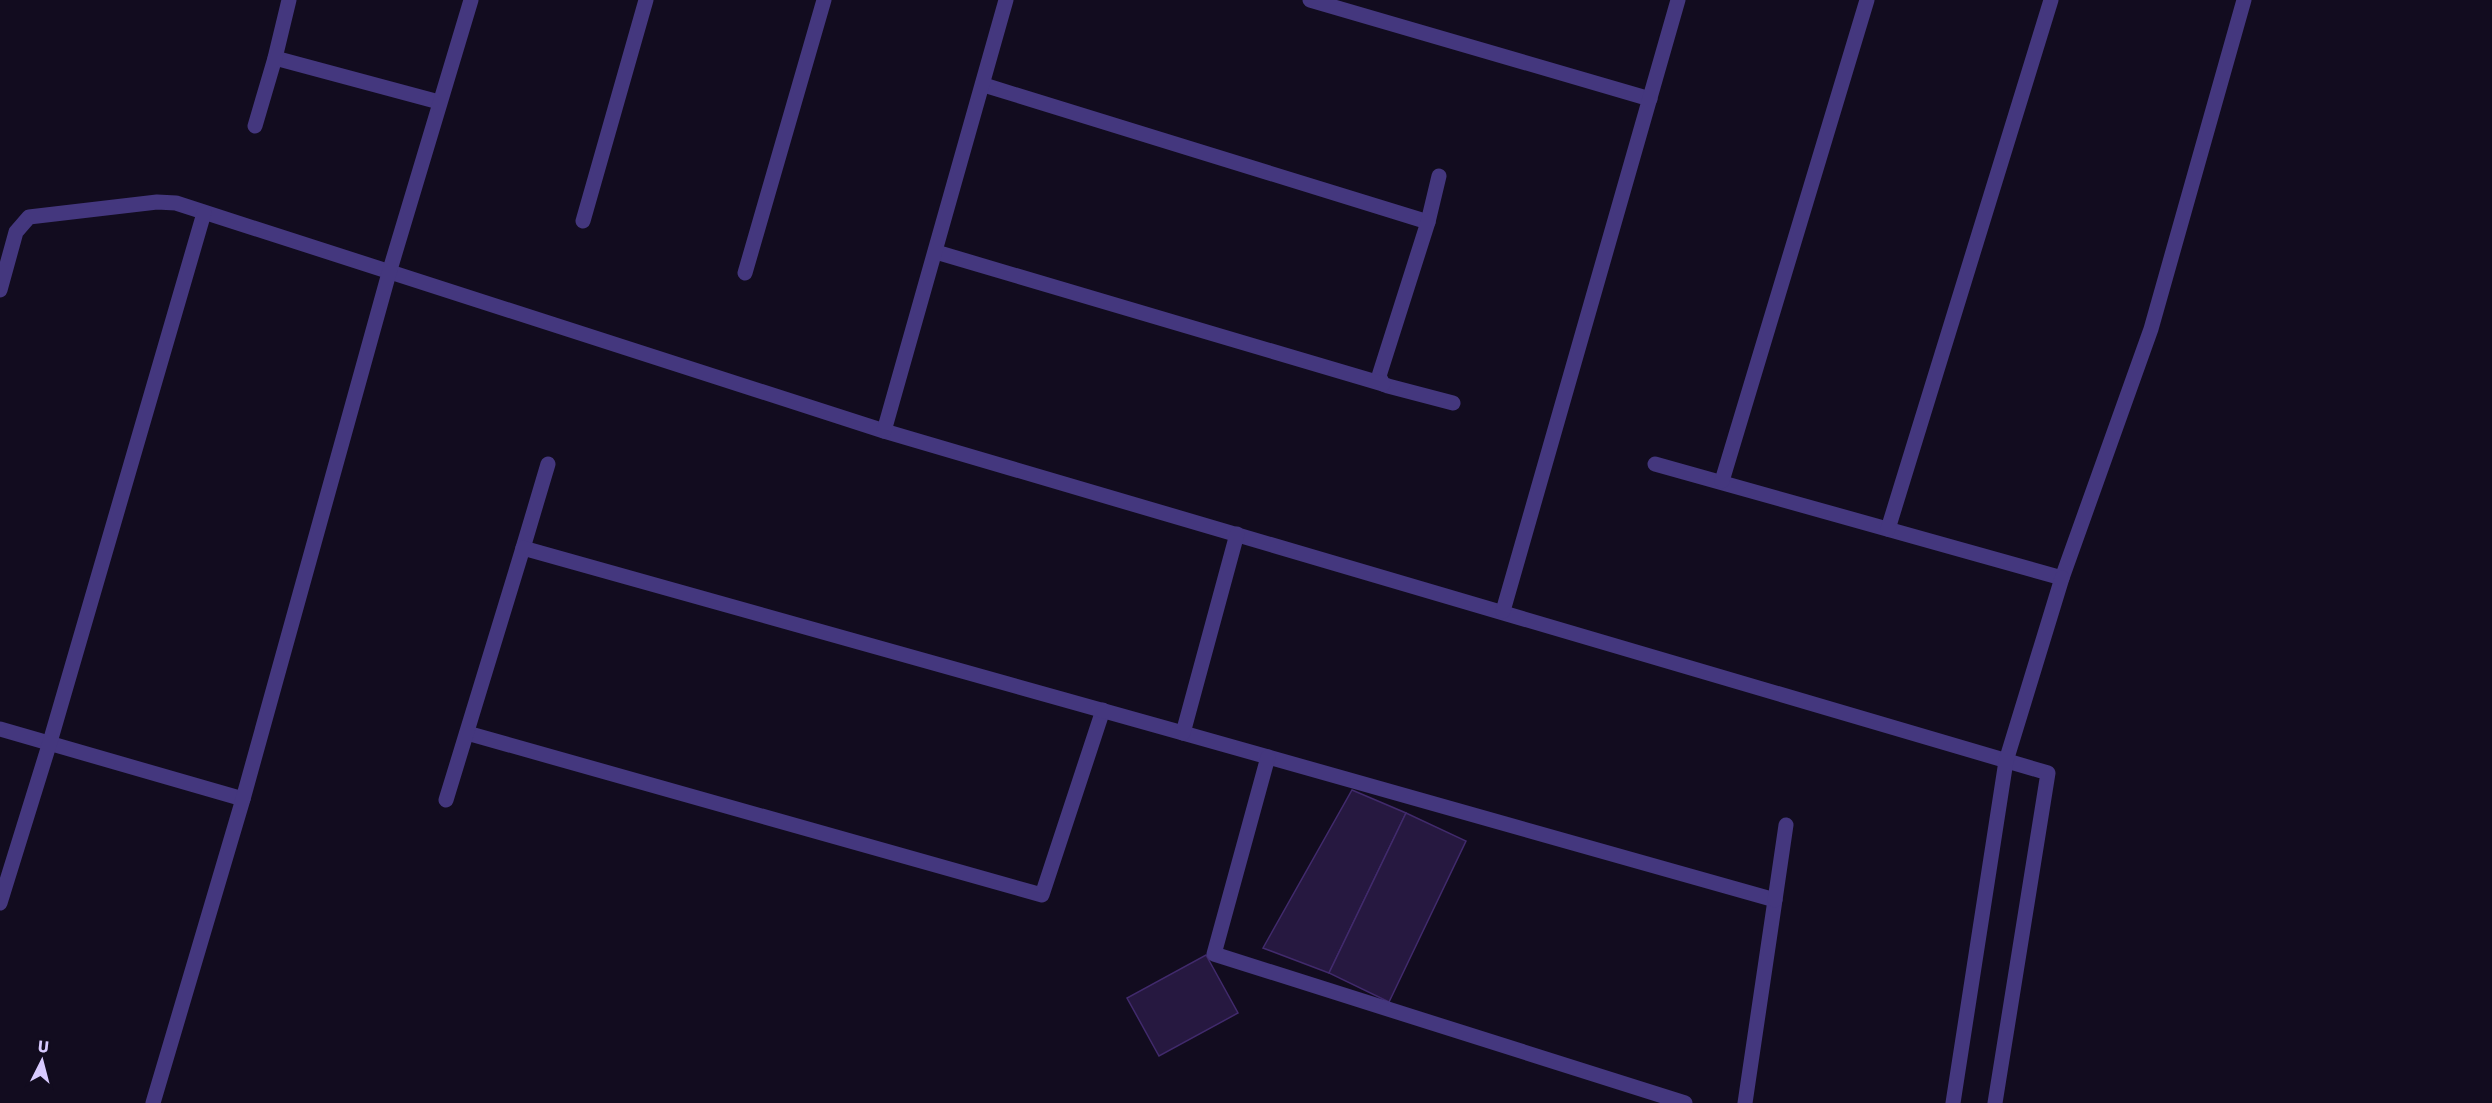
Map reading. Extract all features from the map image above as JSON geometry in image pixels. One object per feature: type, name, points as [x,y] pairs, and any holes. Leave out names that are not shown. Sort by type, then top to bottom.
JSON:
[{"type":"street","points":[[255,126],[276,58],[289,0]]},
{"type":"street","points":[[153,1103],[243,799],[389,273],[471,0]]},
{"type":"street","points":[[583,221],[646,0]]},
{"type":"street","points":[[746,273],[824,0]]},
{"type":"street","points":[[884,431],[984,85],[1006,0]]},
{"type":"street","points":[[1310,0],[1650,99]]},
{"type":"street","points":[[1503,611],[1678,0]]},
{"type":"street","points":[[1722,482],[1867,0]]},
{"type":"street","points":[[1888,529],[2051,0]]},
{"type":"street","points":[[1953,1103],[2006,761],[2062,578],[2151,329],[2244,0]]},
{"type":"street","points":[[276,58],[439,102]]},
{"type":"street","points":[[984,85],[1428,222]]},
{"type":"street","points":[[1383,384],[1379,376],[1428,222],[1439,176]]},
{"type":"street","points":[[0,290],[16,232],[29,217],[157,202],[176,203],[884,431],[2048,773],[1995,1103]]},
{"type":"street","points":[[0,903],[50,742],[204,213]]},
{"type":"street","points":[[936,252],[1383,384],[1453,402]]},
{"type":"street","points":[[446,800],[548,464]]},
{"type":"street","points":[[1655,464],[2062,578]]},
{"type":"street","points":[[1183,733],[1237,534]]},
{"type":"street","points":[[524,548],[1775,900]]},
{"type":"street","points":[[467,733],[1042,895],[1103,710]]},
{"type":"street","points":[[0,729],[243,799]]},
{"type":"street","points":[[1268,757],[1214,954],[1685,1103]]},
{"type":"street","points":[[1745,1103],[1786,825]]},
{"type":"building","points":[[1352,790],[1406,813],[1329,973],[1263,948]]},
{"type":"building","points":[[1406,813],[1466,841],[1389,1002],[1329,973]]},
{"type":"building","points":[[1206,955],[1238,1013],[1159,1056],[1127,998]]}]
